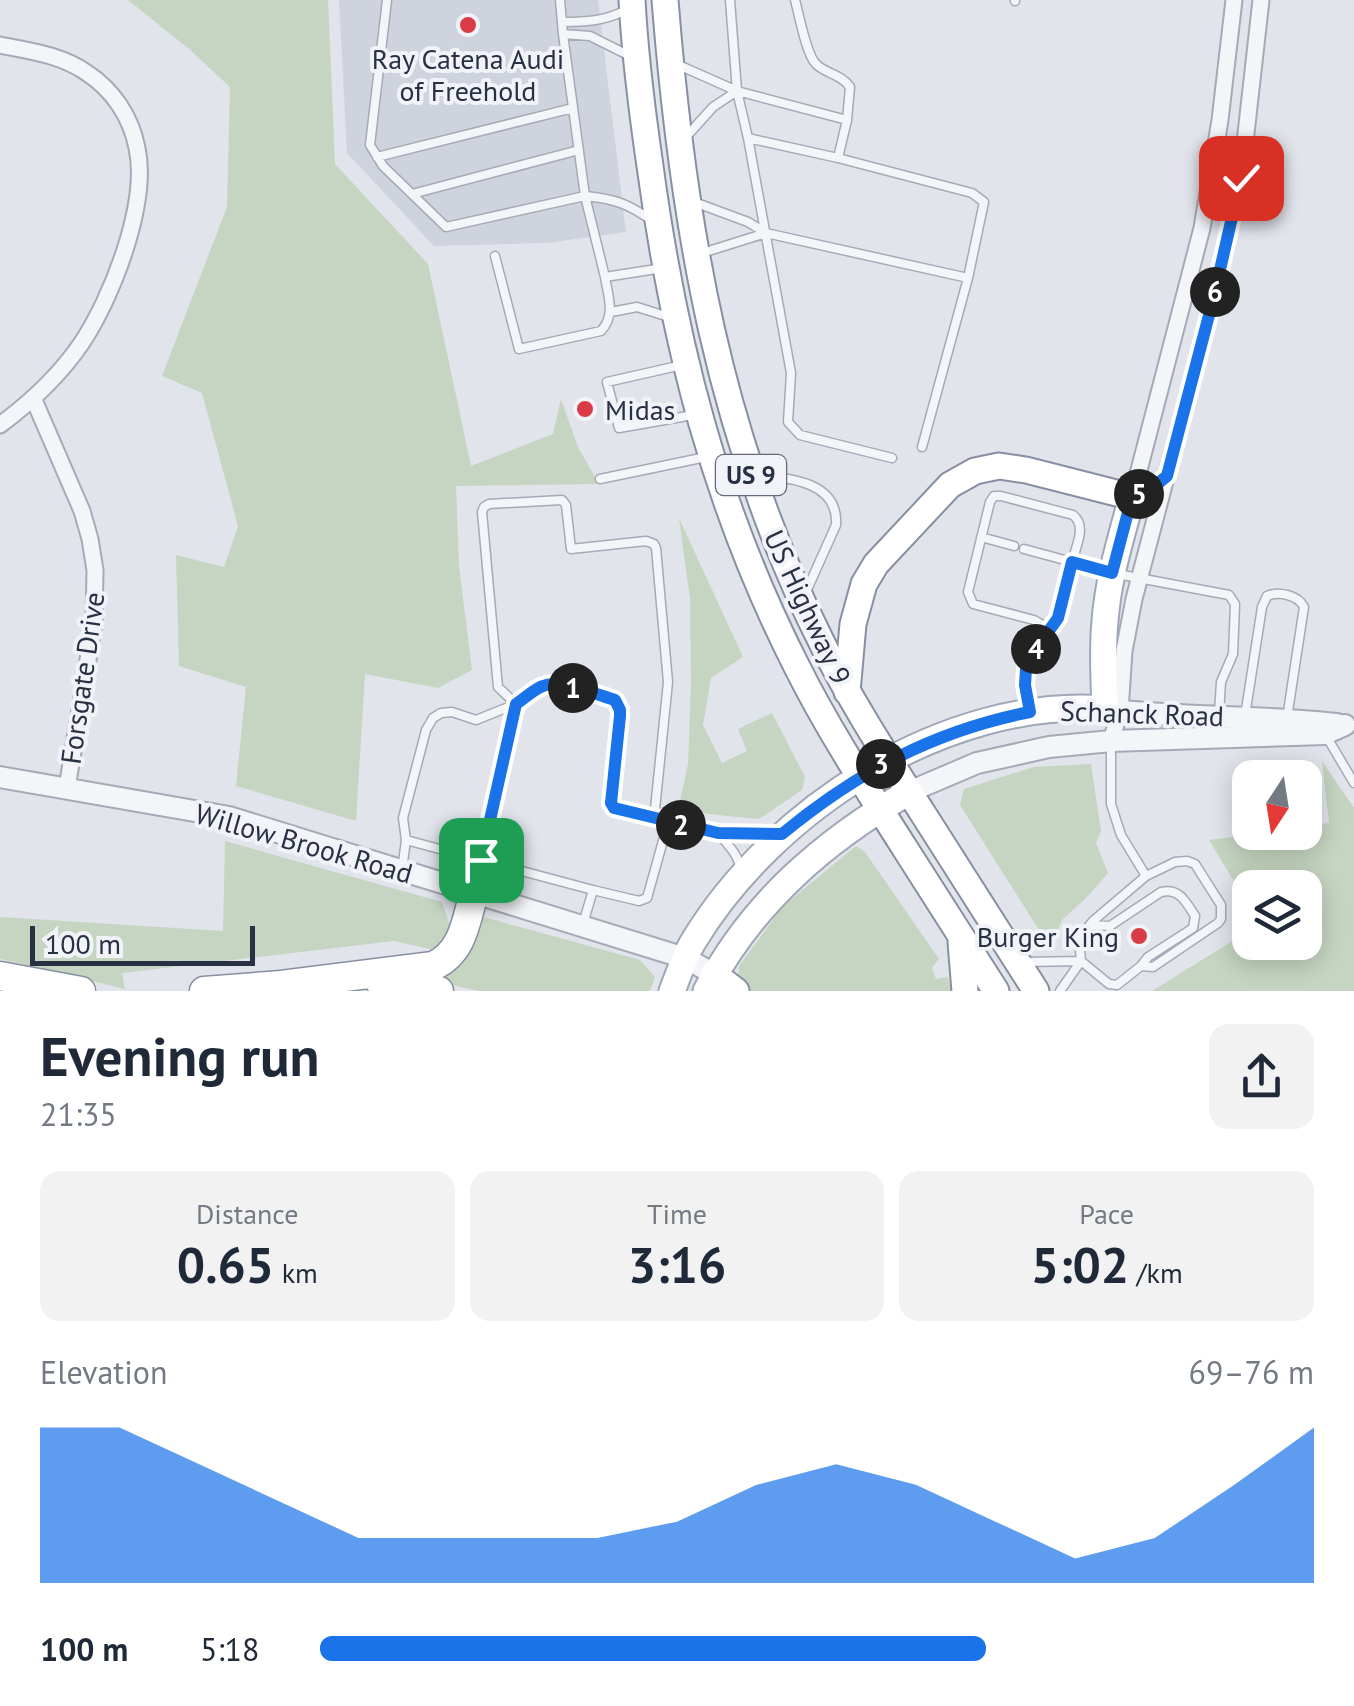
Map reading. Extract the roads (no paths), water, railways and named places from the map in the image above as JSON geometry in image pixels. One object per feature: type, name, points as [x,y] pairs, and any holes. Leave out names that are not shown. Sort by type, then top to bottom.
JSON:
[{"type":"highway","points":[[204,991],[324,981],[440,963],[460,941],[477,894]]},
{"type":"highway","points":[[0,976],[81,991]]},
{"type":"highway","points":[[324,981],[440,991]]},
{"type":"main road","name":"US Highway 9","points":[[666,0],[670,61],[696,255],[721,373],[776,541],[848,692],[1036,991]]},
{"type":"main road","name":"US Highway 9","points":[[632,3],[658,224],[676,320],[698,414],[736,529],[795,662],[859,777],[996,991]]},
{"type":"main road","points":[[848,692],[853,624],[864,584],[876,564],[950,485],[975,471],[999,466],[1132,497],[1112,573],[1103,644],[1112,709]]},
{"type":"main road","name":"Schanck Road","points":[[672,991],[702,929],[740,878],[782,834],[859,777],[913,748],[978,724],[1030,712],[1112,709]]},
{"type":"main road","points":[[736,991],[710,983],[757,915],[795,873],[844,832],[909,792]]},
{"type":"main road","points":[[961,937],[965,991]]},
{"type":"street","points":[[1132,497],[1202,228],[1234,0]]},
{"type":"street","points":[[1111,741],[1112,709],[1140,578],[1241,178],[1261,0]]},
{"type":"street","points":[[1230,40],[1257,43]]},
{"type":"street","points":[[0,45],[45,54],[87,72],[121,106],[132,128],[140,161],[131,225],[114,279],[80,344],[34,400],[0,426]]},
{"type":"street","points":[[1159,394],[1186,401]]},
{"type":"street","name":"Forsgate Drive","points":[[34,400],[82,511],[95,570],[94,623],[67,788]]},
{"type":"street","points":[[1132,497],[1167,476]]},
{"type":"street","name":"Schanck Road","points":[[1112,709],[1286,718],[1341,728]]},
{"type":"street","name":"Schanck Road","points":[[909,792],[965,768],[1048,747],[1341,728]]},
{"type":"street","name":"Willow Brook Road","points":[[0,777],[230,817],[685,958],[710,983]]},
{"type":"lane","points":[[387,0],[370,145],[383,166],[446,228],[586,196],[630,205],[658,224]]},
{"type":"lane","points":[[495,256],[519,349],[601,330],[608,324],[611,312],[586,196],[560,0]]},
{"type":"lane","points":[[730,0],[737,90],[790,373],[788,422],[800,435],[892,458]]},
{"type":"lane","points":[[795,0],[816,64],[845,79],[850,86],[838,158]]},
{"type":"lane","points":[[563,22],[611,18],[632,3]]},
{"type":"lane","points":[[563,34],[600,39],[637,61]]},
{"type":"lane","points":[[670,61],[737,90],[846,120]]},
{"type":"lane","points":[[680,144],[713,107],[737,90]]},
{"type":"lane","points":[[378,156],[573,108]]},
{"type":"lane","points":[[748,138],[838,158],[981,198],[984,207],[968,278],[922,447]]},
{"type":"lane","points":[[412,194],[579,150]]},
{"type":"lane","points":[[688,199],[766,233],[968,278]]},
{"type":"lane","points":[[696,255],[766,233]]},
{"type":"lane","points":[[605,277],[666,268]]},
{"type":"lane","points":[[611,312],[638,306],[676,320]]},
{"type":"lane","points":[[685,365],[607,382],[619,428],[698,414]]},
{"type":"lane","points":[[600,479],[711,456]]},
{"type":"lane","points":[[752,475],[798,479],[819,490],[833,504],[836,525],[802,601]]},
{"type":"lane","points":[[1030,712],[1026,669],[1033,653],[1052,630],[1060,610],[1079,520],[1073,514],[996,496],[990,502],[968,592],[973,604],[1034,620],[1052,630]]},
{"type":"lane","points":[[516,704],[498,687],[484,507],[562,500],[571,549],[652,542],[656,548],[668,682],[654,819]]},
{"type":"lane","points":[[982,537],[1112,573],[1224,593],[1233,600],[1233,654],[1222,682],[1219,715]]},
{"type":"lane","points":[[1244,716],[1262,608],[1267,596],[1275,593],[1296,598],[1304,607],[1286,718]]},
{"type":"lane","points":[[402,870],[406,840],[403,818],[426,730],[434,718],[441,712],[452,712],[476,720],[516,704],[549,684],[615,700],[620,716],[611,803],[616,810],[718,833],[782,834]]},
{"type":"lane","points":[[477,894],[516,704]]},
{"type":"lane","points":[[1341,728],[1354,783]]},
{"type":"lane","points":[[1111,741],[1111,804],[1121,835],[1146,876]]},
{"type":"lane","points":[[406,840],[639,901],[647,898],[668,822]]},
{"type":"lane","points":[[718,833],[740,862],[740,878]]},
{"type":"lane","points":[[1060,991],[1080,960],[1080,939],[1090,925],[1146,876],[1175,862],[1195,864],[1222,909],[1221,918],[1153,967],[1142,966]]},
{"type":"lane","points":[[583,926],[593,890]]},
{"type":"lane","points":[[1018,962],[1080,960],[1109,984],[1117,985],[1195,924],[1194,916],[1178,894],[1168,890],[1110,926],[1090,925]]},
{"type":"place","name":"Ray Catena Audi of Freehold","points":[[468,25]]},
{"type":"place","name":"Midas","points":[[585,409]]},
{"type":"place","name":"Burger King","points":[[1139,936]]}]
